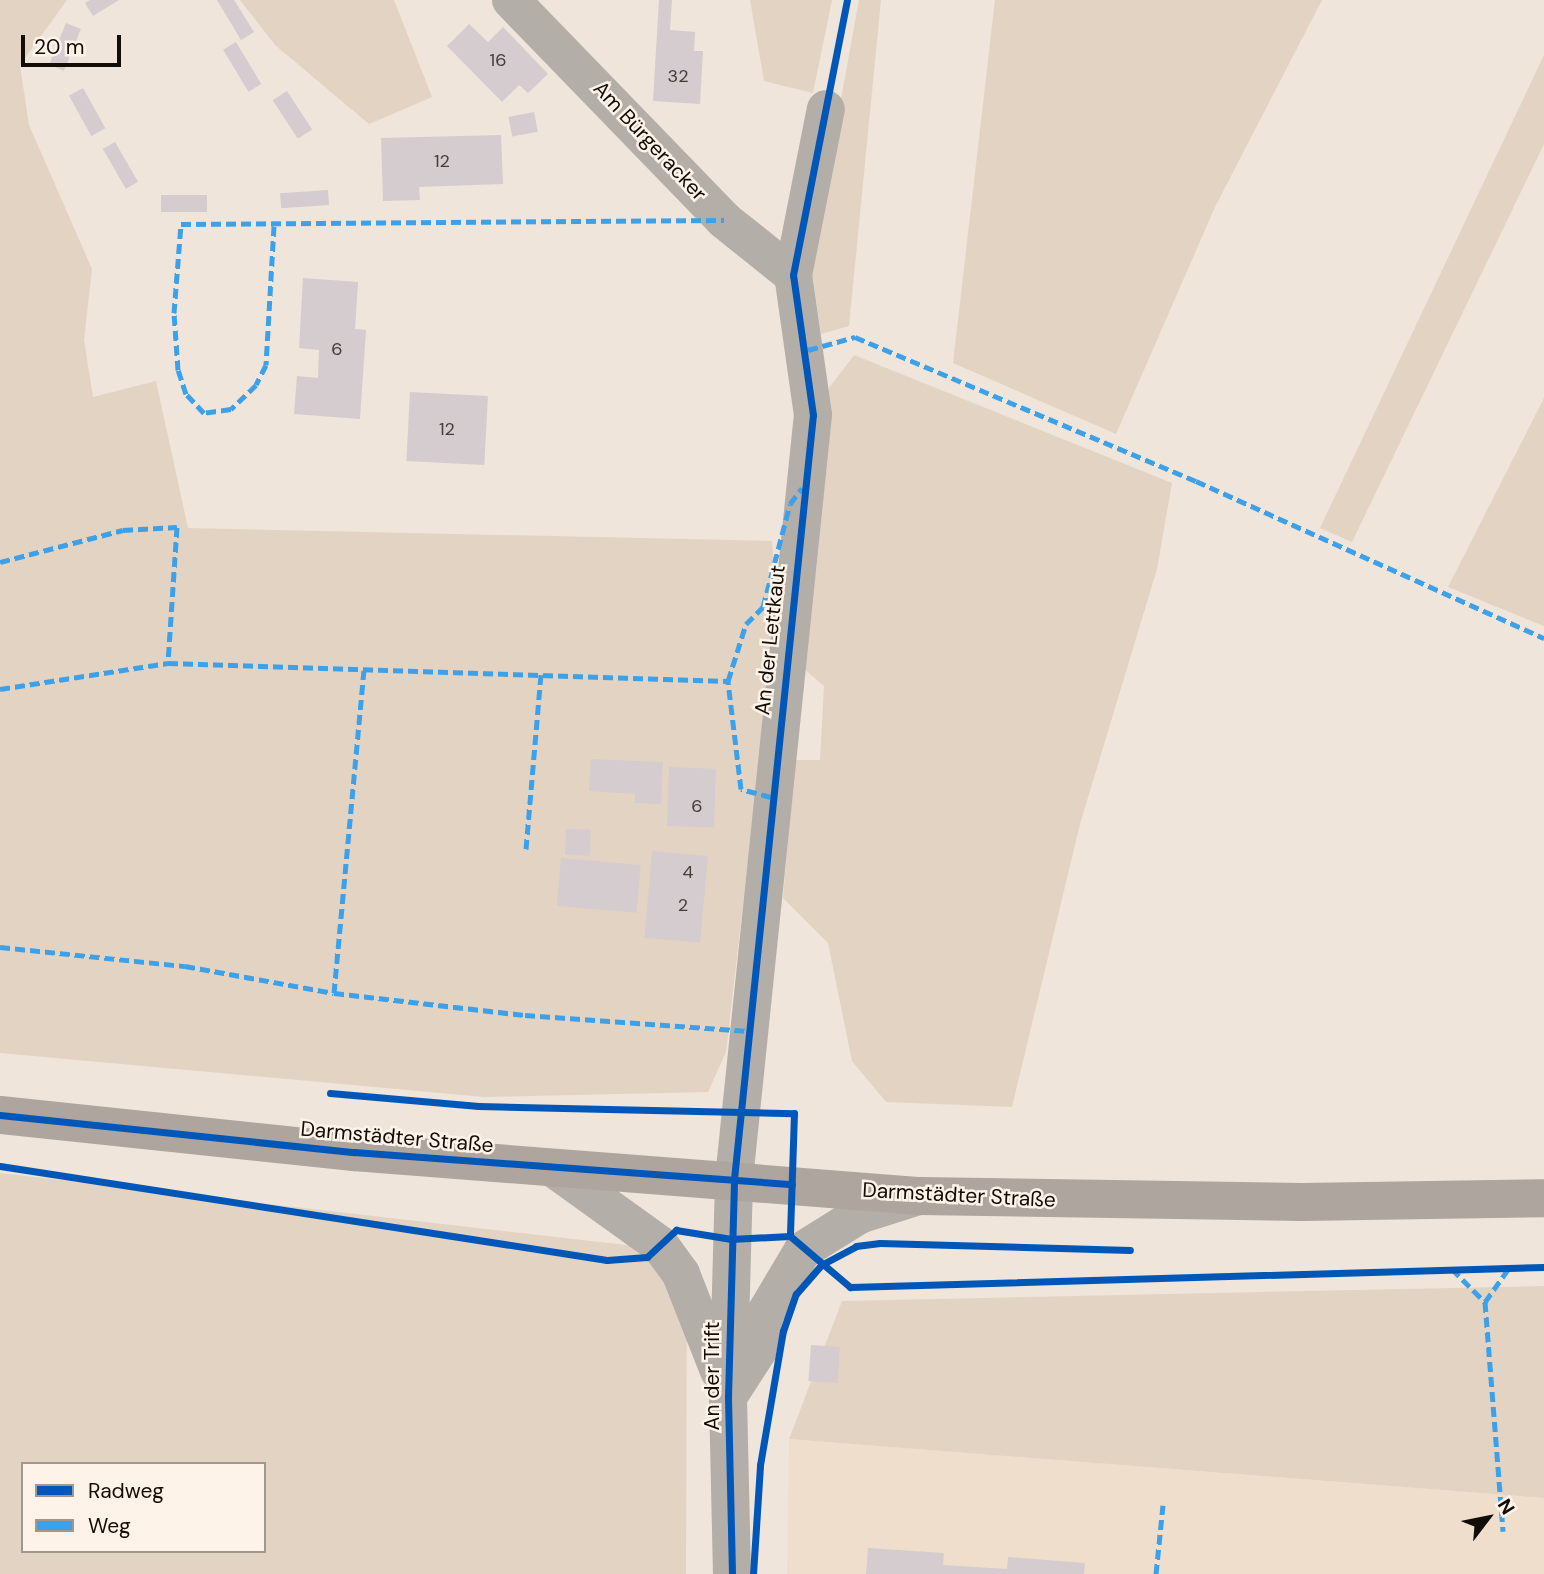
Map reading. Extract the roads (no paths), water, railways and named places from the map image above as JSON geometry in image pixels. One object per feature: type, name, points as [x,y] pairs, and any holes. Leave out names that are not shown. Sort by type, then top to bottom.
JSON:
[{"type":"main road","name":"Darmstädter Straße","points":[[0,1115],[553,1168],[734,1179],[920,1196],[1302,1202],[1544,1198]]},
{"type":"street","name":"Am Bürgeracker","points":[[511,0],[724,220],[793,275]]},
{"type":"street","name":"An der Lettkaut","points":[[734,1179],[813,415],[793,275],[826,109]]},
{"type":"street","points":[[553,1168],[660,1245],[681,1274],[728,1396]]},
{"type":"street","name":"An der Trift","points":[[732,1574],[728,1396],[734,1179]]},
{"type":"street","points":[[728,1396],[757,1352],[765,1314],[803,1250],[859,1215],[920,1196]]}]
